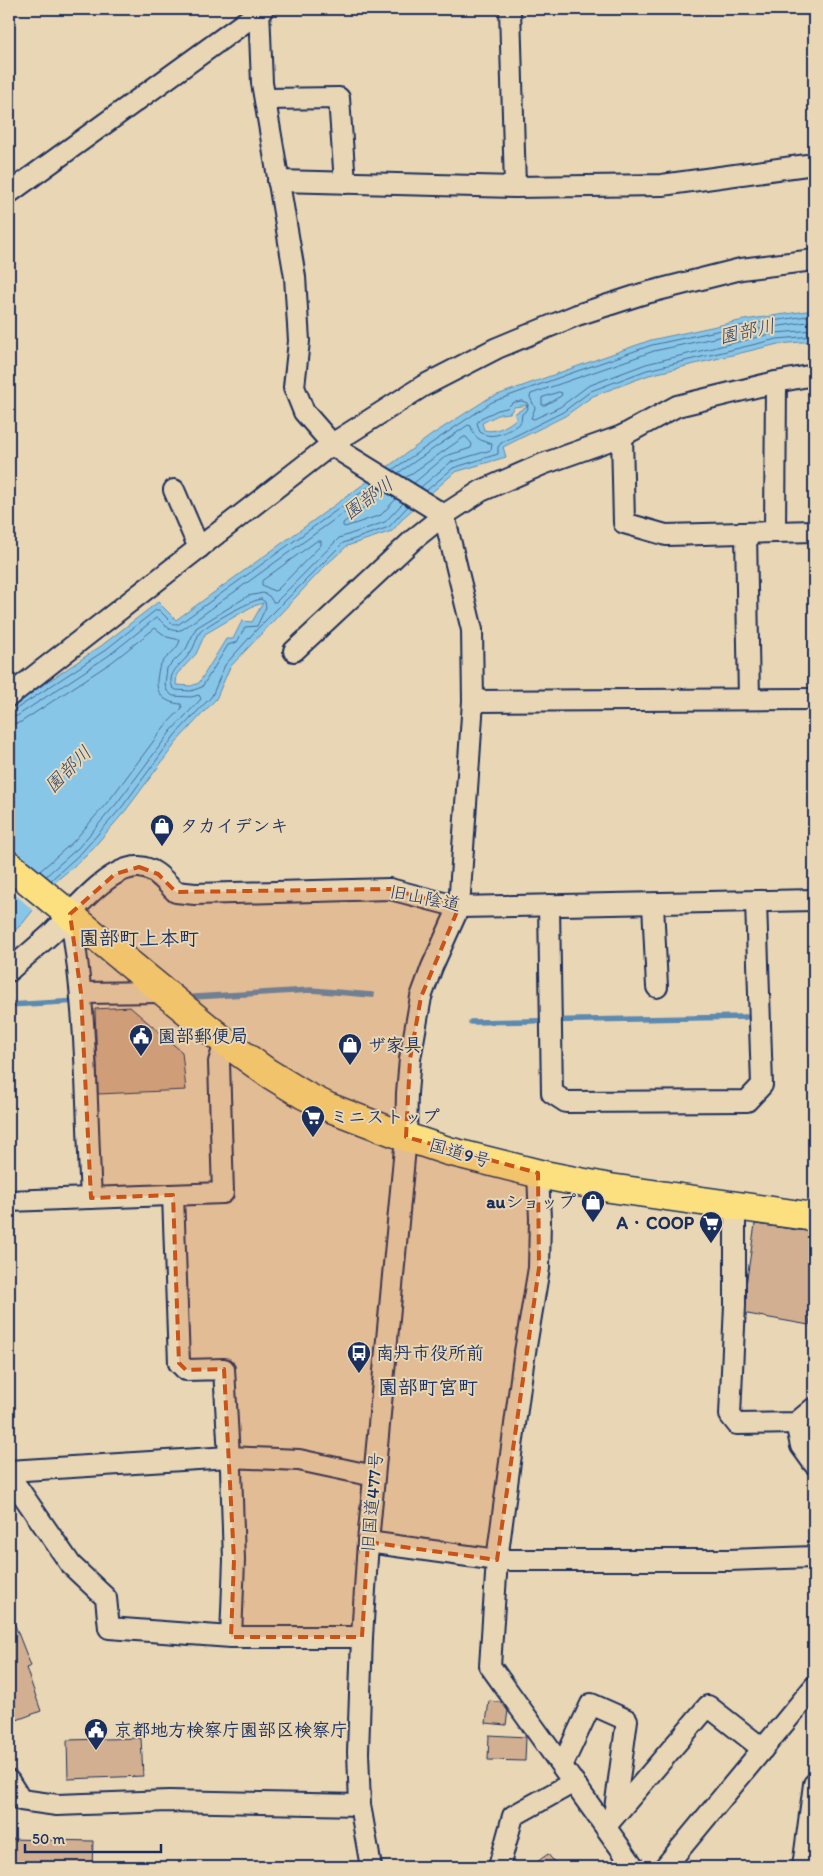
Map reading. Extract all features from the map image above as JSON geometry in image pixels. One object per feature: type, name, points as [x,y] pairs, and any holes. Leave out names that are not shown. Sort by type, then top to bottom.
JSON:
[{"type":"highway","name":"国道9号","points":[[9,865],[48,898],[78,906],[162,992],[225,1042],[304,1095],[328,1107],[406,1137],[538,1174],[610,1188],[814,1217]]},
{"type":"street","points":[[510,9],[515,187]]},
{"type":"street","points":[[260,10],[262,83],[295,277],[299,341],[294,387],[304,412],[337,448],[437,511],[472,630],[473,701],[459,907]]},
{"type":"street","points":[[9,193],[260,10]]},
{"type":"street","points":[[265,99],[339,98],[345,183]]},
{"type":"street","points":[[278,181],[515,187],[662,185],[814,164]]},
{"type":"street","points":[[9,696],[199,548],[423,386],[497,348],[577,315],[642,294],[741,269],[814,260]]},
{"type":"street","points":[[294,651],[414,539],[437,511],[543,464],[622,436],[677,406],[776,382],[814,375]]},
{"type":"street","points":[[775,532],[776,382]]},
{"type":"street","points":[[622,436],[624,523],[666,536],[814,531]]},
{"type":"street","points":[[174,490],[199,548]]},
{"type":"street","points":[[746,533],[749,699]]},
{"type":"street","points":[[473,701],[814,699]]},
{"type":"street","name":"旧山陰道","points":[[9,971],[115,874],[126,869],[139,867],[158,874],[176,892],[195,894],[390,889],[459,907],[814,900]]},
{"type":"street","points":[[549,905],[552,1093],[566,1102],[747,1101],[762,1085],[756,902]]},
{"type":"street","points":[[652,904],[657,987]]},
{"type":"street","points":[[78,906],[78,954],[91,1198]]},
{"type":"street","name":"旧国道477号","points":[[371,1867],[360,1805],[358,1752],[362,1637],[368,1542],[406,1137],[409,1068],[421,997],[432,967],[459,907]]},
{"type":"street","points":[[81,1000],[162,992]]},
{"type":"street","points":[[9,1201],[224,1193],[219,1062],[225,1042]]},
{"type":"street","points":[[538,1174],[540,1268],[523,1364],[497,1560],[490,1666],[574,1782],[610,1821],[634,1867]]},
{"type":"street","points":[[173,1195],[179,1363],[186,1370],[224,1369],[231,1469],[234,1560],[231,1637]]},
{"type":"street","points":[[735,1206],[735,1305],[730,1415],[737,1424],[796,1423],[814,1408]]},
{"type":"street","points":[[796,1423],[801,1446],[814,1464]]},
{"type":"street","points":[[362,1637],[231,1637],[109,1628],[106,1598],[71,1566],[9,1473],[229,1457],[298,1460],[374,1476]]},
{"type":"street","points":[[368,1542],[497,1560],[720,1560],[814,1557]]},
{"type":"street","points":[[665,1867],[814,1687]]},
{"type":"street","points":[[562,1766],[591,1704],[627,1720],[610,1821]]},
{"type":"street","points":[[610,1821],[708,1706],[763,1749]]},
{"type":"street","points":[[9,1781],[21,1800],[57,1805],[169,1801],[360,1805]]},
{"type":"street","points":[[499,1867],[513,1816],[574,1782]]},
{"type":"street","points":[[803,1867],[814,1784]]},
{"type":"highlighted area","points":[[139,867],[158,874],[176,892],[390,889],[459,907],[421,997],[410,1059],[406,1137],[538,1173],[539,1268],[497,1560],[368,1542],[362,1637],[231,1637],[234,1560],[224,1369],[186,1370],[179,1363],[173,1195],[91,1198],[81,993],[70,914],[115,874]]},
{"type":"water","name":"園部川","points":[[814,310],[814,341],[778,344],[649,375],[593,396],[565,416],[503,447],[506,457],[455,472],[405,516],[392,531],[347,546],[327,564],[230,667],[216,699],[179,739],[126,810],[86,856],[56,881],[23,923],[9,936],[9,708],[101,646],[158,602],[176,620],[433,434],[489,398],[651,340],[744,320]],"holes":[[[529,405],[514,414],[517,418],[506,426],[493,431],[484,430],[482,423],[500,414],[510,413],[514,407]],[[263,603],[252,622],[242,621],[233,639],[226,639],[199,683],[191,686],[176,685],[177,674],[196,654],[205,634],[251,607]]]},
{"type":"pier","points":[[9,844],[56,885],[34,911],[9,889]]},
{"type":"building","points":[[130,1007],[182,1052],[186,1090],[98,1094],[95,1009]]},
{"type":"building","points":[[755,1224],[814,1232],[814,1291],[809,1325],[742,1313]]},
{"type":"building","points":[[9,1610],[31,1666],[26,1668],[41,1711],[9,1723]]},
{"type":"building","points":[[489,1701],[509,1703],[506,1725],[486,1723]]},
{"type":"building","points":[[489,1735],[526,1737],[525,1761],[488,1760]]},
{"type":"building","points":[[141,1738],[143,1776],[68,1779],[67,1740]]},
{"type":"building","points":[[9,1839],[93,1841],[92,1867],[9,1867]]},
{"type":"building","points":[[548,1854],[558,1867],[530,1867]]},
{"type":"waterway","points":[[194,997],[311,990],[372,995]]},
{"type":"waterway","points":[[9,1005],[79,1001]]},
{"type":"waterway","points":[[471,1022],[746,1017]]},
{"type":"place","name":"タカイデンキ","points":[[162,847]]},
{"type":"place","name":"園部郵便局","points":[[141,1057]]},
{"type":"place","name":"ザ家具","points":[[350,1066]]},
{"type":"place","name":"ミニストップ","points":[[313,1138]]},
{"type":"place","name":"auショップ","points":[[593,1223]]},
{"type":"place","name":"A・COOP","points":[[711,1244]]},
{"type":"place","name":"南丹市役所前","points":[[359,1374]]},
{"type":"place","name":"京都地方検察庁園部区検察庁","points":[[96,1751]]},
{"type":"district","name":"園部町上本町","points":[[139,938]]},
{"type":"district","name":"園部町宮町","points":[[428,1387]]}]
